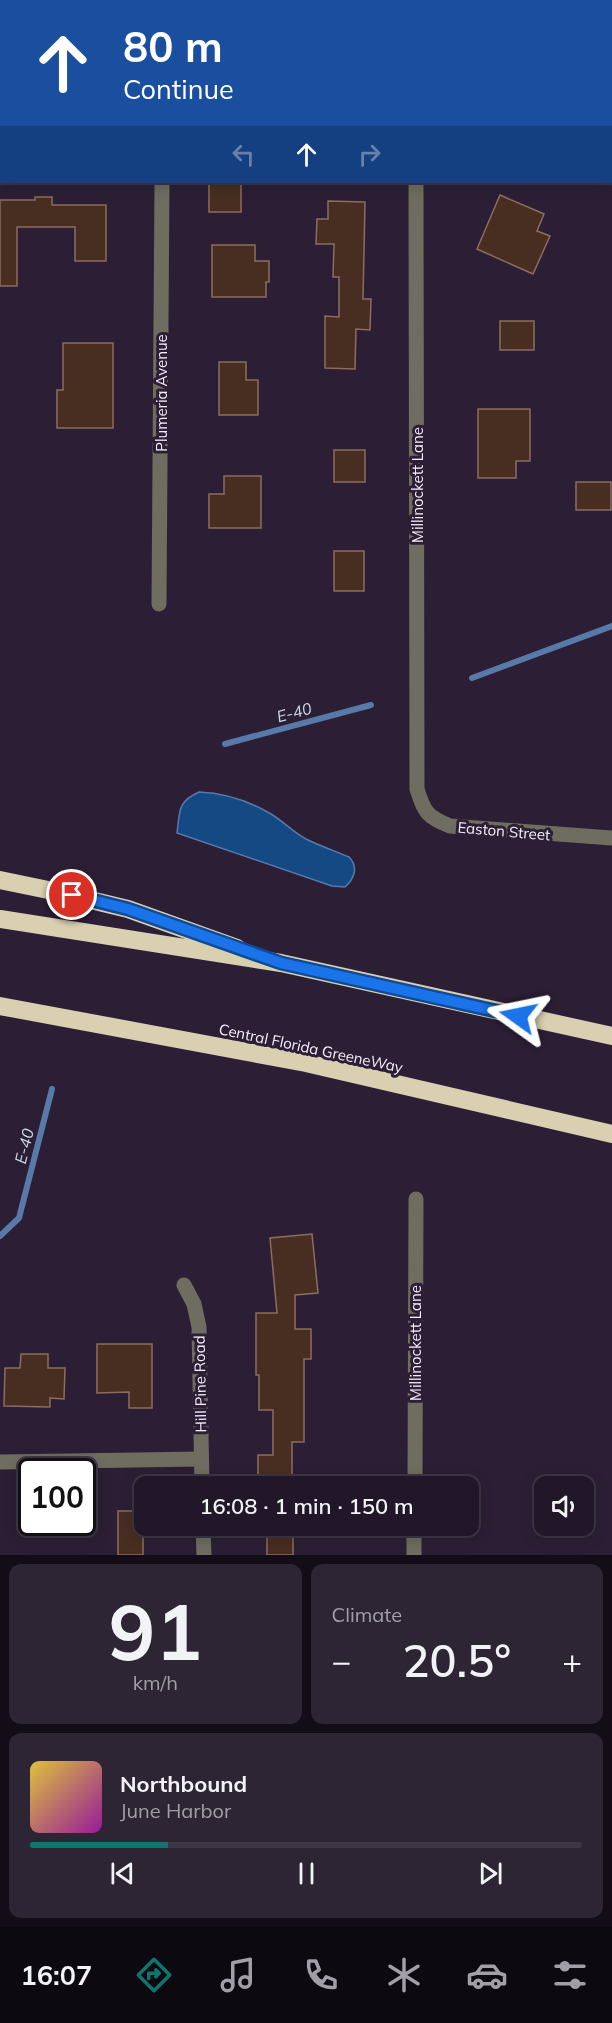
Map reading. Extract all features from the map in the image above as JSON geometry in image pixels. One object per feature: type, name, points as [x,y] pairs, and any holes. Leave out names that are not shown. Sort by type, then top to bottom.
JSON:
[{"type":"highway","points":[[0,880],[128,909],[281,963]]},
{"type":"highway","points":[[0,919],[281,963],[612,1036]]},
{"type":"highway","name":"Central Florida GreeneWay","points":[[0,1006],[306,1063],[612,1134]]},
{"type":"street","name":"Plumeria Avenue","points":[[159,604],[162,183]]},
{"type":"street","name":"Millinockett Lane","points":[[416,183],[417,789]]},
{"type":"street","name":"Easton Street","points":[[417,789],[424,809],[433,820],[450,826],[612,838]]},
{"type":"street","name":"Millinockett Lane","points":[[414,1476],[416,1199]]},
{"type":"street","name":"Hill Pine Road","points":[[184,1285],[194,1304],[199,1327],[202,1476]]},
{"type":"street","points":[[0,1462],[201,1459]]},
{"type":"street","points":[[203,1536],[204,1555]]},
{"type":"street","points":[[414,1536],[414,1555]]},
{"type":"water","points":[[199,792],[236,798],[254,805],[306,839],[349,857],[355,869],[351,880],[345,887],[332,886],[177,833],[179,813],[183,804]]},
{"type":"building","points":[[209,183],[241,183],[241,212],[209,212]]},
{"type":"building","points":[[500,195],[544,214],[537,231],[550,236],[533,274],[477,249]]},
{"type":"building","points":[[35,197],[52,197],[52,205],[106,205],[106,261],[75,261],[75,227],[17,227],[17,286],[0,286],[0,200],[35,200]]},
{"type":"building","points":[[328,201],[365,202],[363,299],[371,299],[370,330],[356,329],[355,369],[325,368],[325,316],[339,317],[339,277],[333,277],[334,244],[316,244],[317,219],[328,219]]},
{"type":"building","points":[[212,245],[255,245],[255,261],[269,261],[266,297],[212,297]]},
{"type":"building","points":[[500,321],[534,321],[534,350],[500,350]]},
{"type":"building","points":[[63,343],[113,343],[113,428],[57,428],[57,390],[63,390]]},
{"type":"building","points":[[219,362],[246,362],[246,380],[258,380],[258,415],[219,415]]},
{"type":"building","points":[[478,409],[530,409],[530,461],[516,461],[516,478],[478,478]]},
{"type":"building","points":[[334,450],[365,450],[365,482],[334,482]]},
{"type":"building","points":[[224,476],[261,476],[261,528],[209,528],[209,494],[224,494]]},
{"type":"building","points":[[576,482],[611,482],[611,510],[576,510]]},
{"type":"building","points":[[334,551],[364,551],[364,591],[334,591]]},
{"type":"building","points":[[312,1234],[318,1293],[295,1295],[295,1329],[311,1329],[311,1359],[304,1359],[304,1442],[292,1442],[292,1476],[258,1476],[258,1455],[273,1455],[273,1410],[259,1410],[259,1375],[256,1375],[256,1313],[277,1313],[270,1238]]},
{"type":"building","points":[[97,1344],[152,1344],[152,1408],[129,1408],[129,1392],[97,1393]]},
{"type":"building","points":[[21,1354],[48,1354],[48,1368],[65,1368],[64,1399],[50,1398],[50,1407],[4,1406],[5,1368],[20,1368]]},
{"type":"building","points":[[118,1511],[134,1511],[134,1536],[143,1536],[143,1555],[118,1555]]},
{"type":"building","points":[[267,1536],[293,1536],[293,1555],[267,1555]]},
{"type":"waterway","name":"E-40","points":[[472,678],[612,626]]},
{"type":"waterway","name":"E-40","points":[[225,744],[371,705]]},
{"type":"waterway","name":"E-40","points":[[0,1236],[19,1218],[52,1089]]},
{"type":"route","points":[[72,895],[128,909],[281,963],[518,1016]]}]
